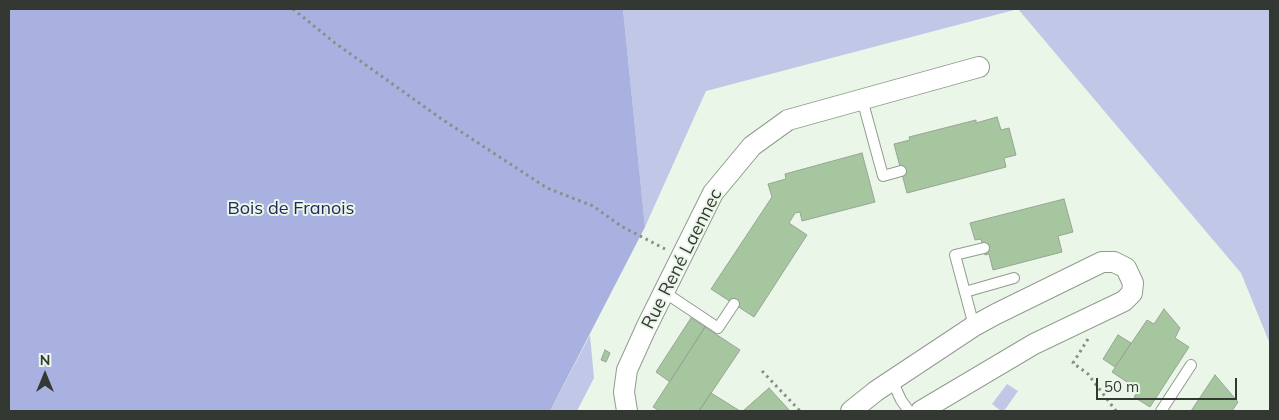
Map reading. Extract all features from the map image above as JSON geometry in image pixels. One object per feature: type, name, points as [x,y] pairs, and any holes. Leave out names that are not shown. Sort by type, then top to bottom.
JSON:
[{"type":"street","name":"Rue René Laennec","points":[[627,411],[624,392],[626,370],[713,193],[752,146],[788,120],[979,67]]},
{"type":"street","points":[[852,411],[876,391],[974,326],[1102,262],[1114,262],[1126,268],[1133,283],[1132,293],[1124,301],[1034,344],[921,411]]},
{"type":"lane","points":[[862,99],[883,176],[901,171]]},
{"type":"lane","points":[[974,326],[956,255],[984,248]]},
{"type":"lane","points":[[965,292],[1014,278]]},
{"type":"lane","points":[[664,292],[718,328],[734,304]]},
{"type":"lane","points":[[1161,411],[1191,365]]},
{"type":"lane","points":[[892,380],[901,400],[909,411]]},
{"type":"path","points":[[293,9],[335,42],[443,120],[547,188],[593,206],[621,226],[681,258]]},
{"type":"path","points":[[1091,335],[1073,363],[1088,374],[1116,411]]},
{"type":"path","points":[[762,370],[800,411]]},
{"type":"shaded area","points":[[623,9],[1018,9],[706,91],[645,227]]},
{"type":"shaded area","points":[[1018,9],[1270,9],[1270,344],[1241,273]]},
{"type":"shaded area","points":[[590,335],[594,378],[577,411],[550,411]]},
{"type":"shaded area","points":[[1007,384],[1018,391],[1004,411],[1001,411],[992,404]]},
{"type":"green space","name":"Bois de Franois","points":[[9,9],[623,9],[645,227],[550,411],[9,411]]},
{"type":"building","points":[[997,117],[1001,130],[1009,128],[1016,155],[1004,158],[1006,167],[907,193],[894,144],[910,140],[909,137],[976,120],[976,123]]},
{"type":"building","points":[[862,153],[875,202],[802,221],[800,212],[795,213],[789,223],[807,235],[754,317],[711,289],[772,197],[768,184],[786,179],[785,174]]},
{"type":"building","points":[[1064,199],[1073,232],[1058,236],[1062,252],[993,270],[989,254],[985,255],[981,239],[975,240],[970,223]]},
{"type":"building","points":[[1164,309],[1180,328],[1175,338],[1189,347],[1150,407],[1134,397],[1139,390],[1112,372],[1147,320],[1154,324]]},
{"type":"building","points":[[691,318],[705,327],[670,382],[656,372]]},
{"type":"building","points":[[705,327],[740,350],[699,411],[660,411],[653,407]]},
{"type":"building","points":[[1118,335],[1131,343],[1115,367],[1103,359]]},
{"type":"building","points":[[605,350],[610,353],[606,362],[601,360]]},
{"type":"building","points":[[1215,375],[1238,402],[1232,411],[1191,411]]},
{"type":"building","points":[[769,388],[790,411],[743,411]]},
{"type":"building","points":[[711,393],[740,411],[699,411]]}]
